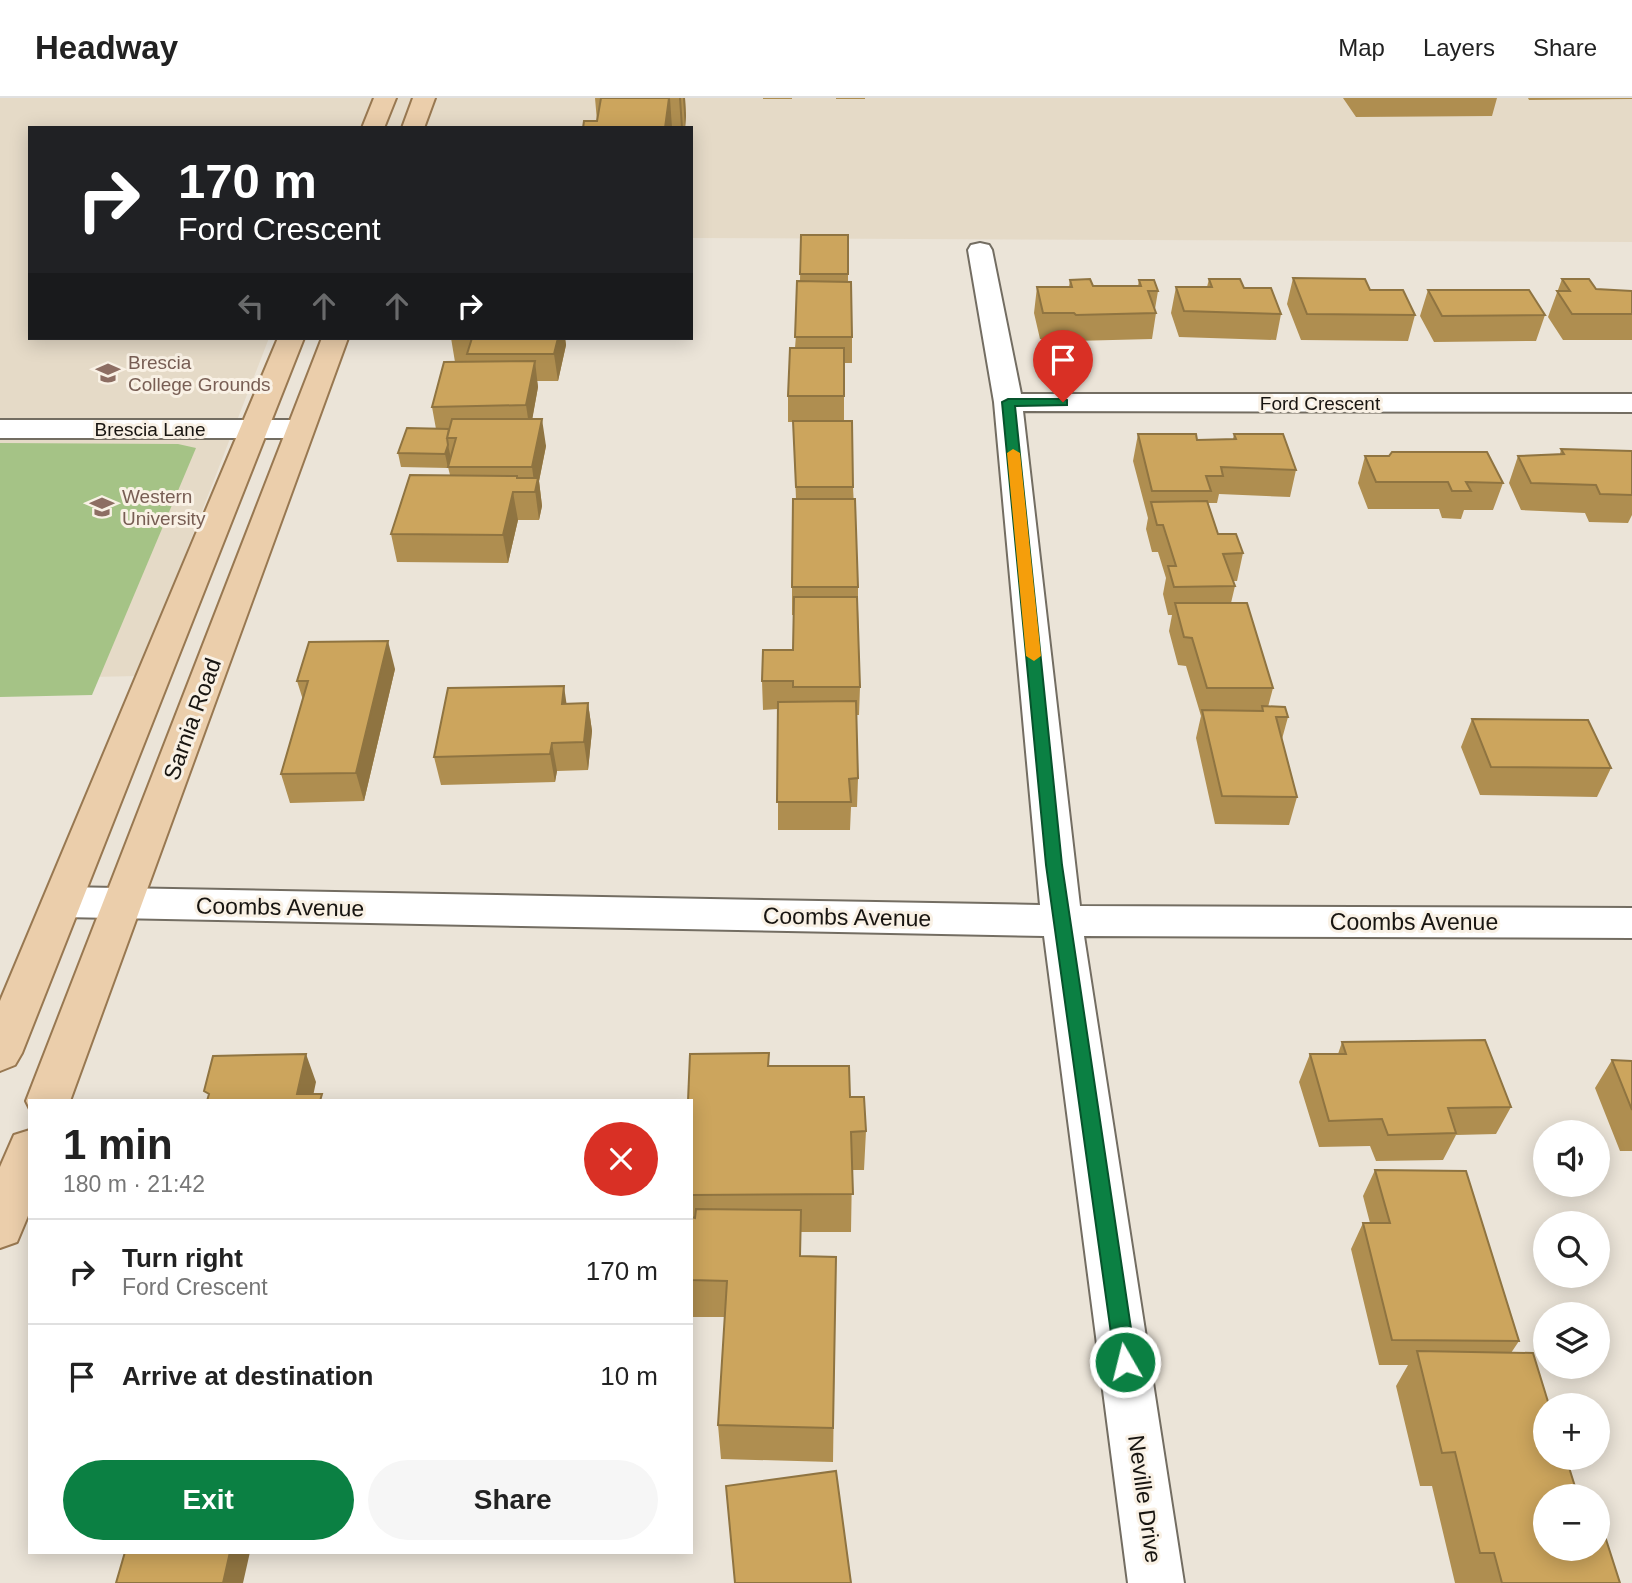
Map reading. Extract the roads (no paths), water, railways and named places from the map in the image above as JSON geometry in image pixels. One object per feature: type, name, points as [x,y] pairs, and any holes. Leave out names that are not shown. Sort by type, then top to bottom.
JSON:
[{"type":"main road","points":[[374,126],[385,98]]},
{"type":"main road","points":[[414,126],[424,98]]},
{"type":"main road","points":[[0,1053],[290,340]]},
{"type":"main road","name":"Sarnia Road","points":[[49,1099],[334,340]]},
{"type":"main road","points":[[0,1227],[28,1154]]},
{"type":"street","name":"Neville Drive","points":[[979,250],[1008,402],[1054,865],[1156,1583]]},
{"type":"street","name":"Ford Crescent","points":[[1008,402],[1632,403]]},
{"type":"street","name":"Brescia Lane","points":[[0,429],[300,429]]},
{"type":"street","name":"Coombs Avenue","points":[[62,902],[1062,920],[1632,923]]},
{"type":"place","name":"Brescia College Grounds","points":[[108,373]]},
{"type":"place","name":"Western University","points":[[102,507]]}]
